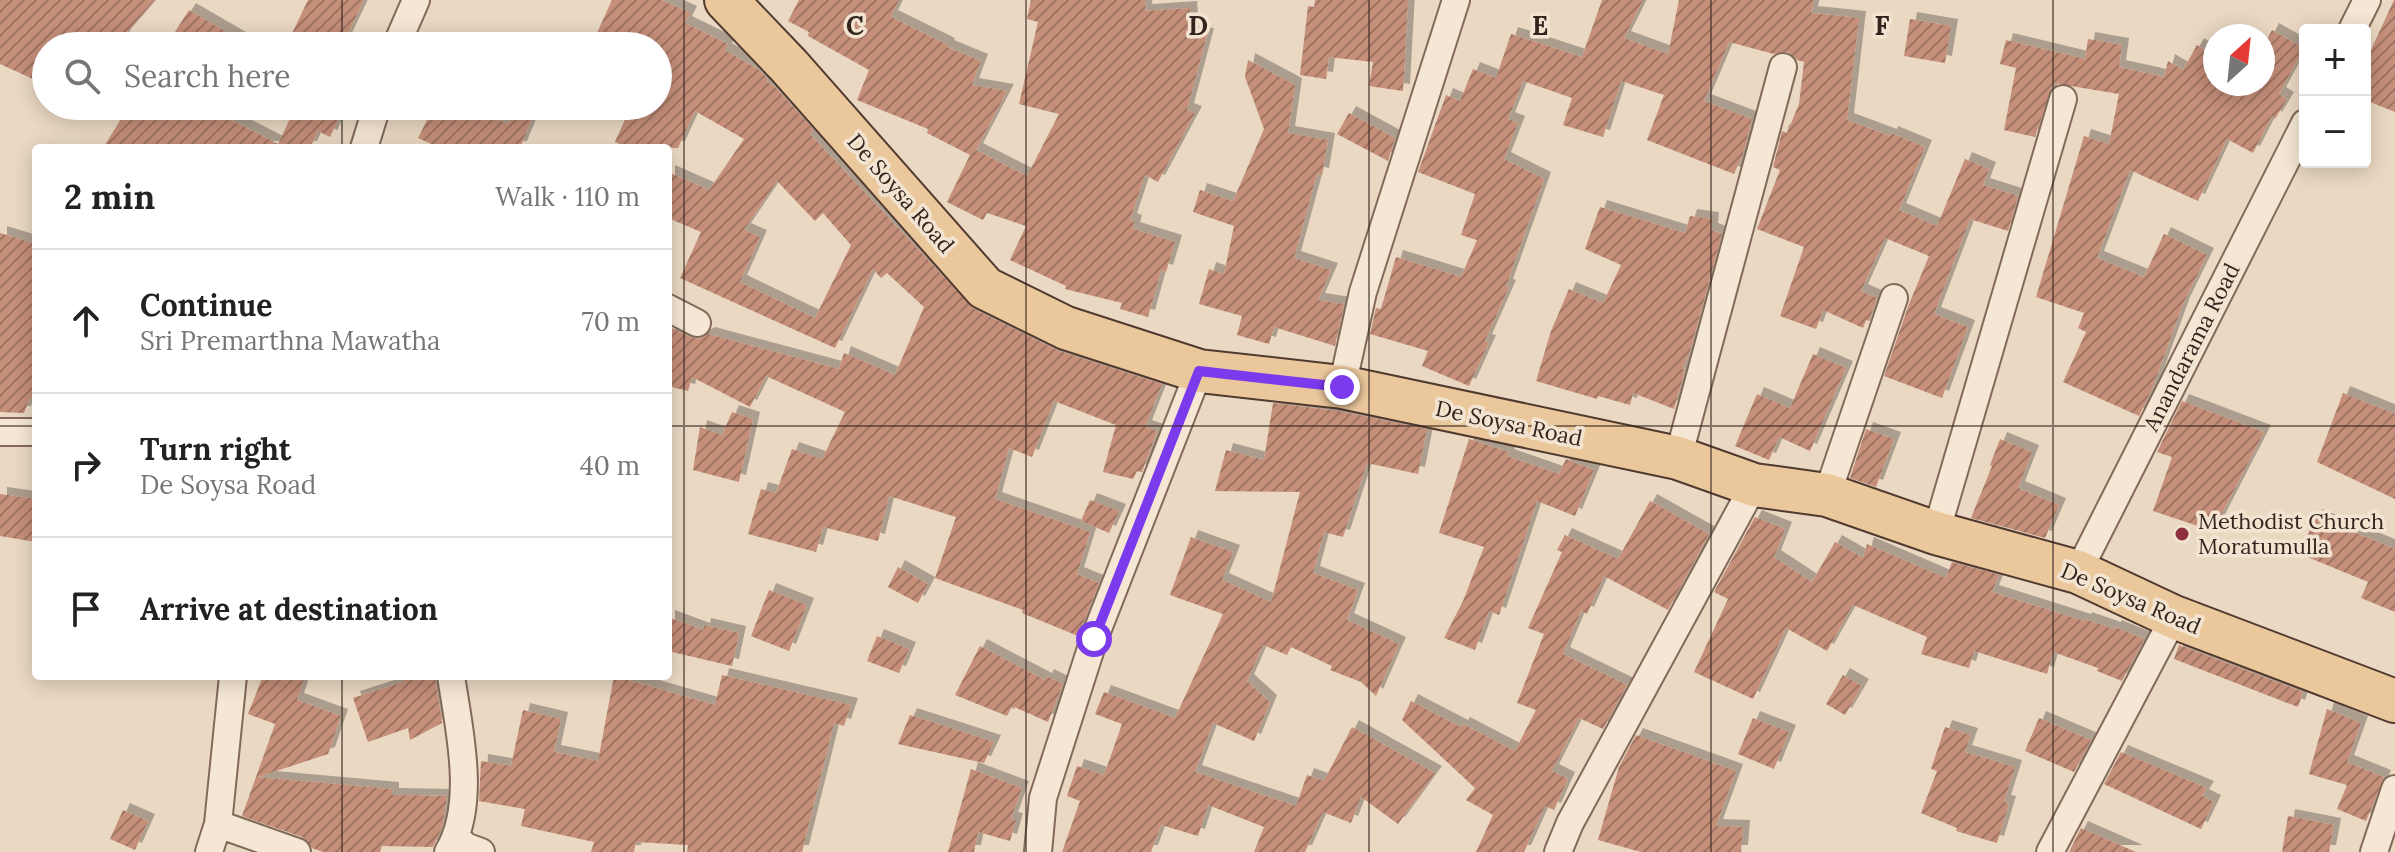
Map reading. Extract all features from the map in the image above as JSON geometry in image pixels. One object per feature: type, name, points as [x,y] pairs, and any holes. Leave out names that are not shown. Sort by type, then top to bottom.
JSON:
[{"type":"main road","name":"De Soysa Road","points":[[726,0],[789,66],[985,288],[1066,328],[1199,371],[1342,387],[1678,458],[1754,485],[1827,495],[1936,533],[2078,572],[2174,617],[2395,701]]},
{"type":"street","points":[[402,32],[416,0]]},
{"type":"street","points":[[1342,387],[1363,292],[1456,0]]},
{"type":"street","points":[[2355,24],[2367,0]]},
{"type":"street","points":[[1678,458],[1783,67]]},
{"type":"street","points":[[1936,533],[2063,99]]},
{"type":"street","points":[[365,144],[373,120]]},
{"type":"street","name":"Anandarama Road","points":[[2078,572],[2299,135]]},
{"type":"street","points":[[1827,495],[1894,298]]},
{"type":"street","points":[[672,310],[697,323]]},
{"type":"street","points":[[1038,852],[1043,798],[1094,639],[1199,371]]},
{"type":"street","points":[[0,432],[32,432]]},
{"type":"street","points":[[1558,852],[1570,823],[1754,485]]},
{"type":"street","points":[[2050,852],[2174,617]]},
{"type":"street","points":[[209,852],[218,824],[233,680]]},
{"type":"street","points":[[452,680],[462,754],[463,805],[453,844],[481,852]]},
{"type":"street","points":[[2374,852],[2395,789]]},
{"type":"street","points":[[218,824],[297,852]]},
{"type":"building","points":[[0,0],[155,0],[127,32],[32,32],[32,79],[0,64]]},
{"type":"building","points":[[308,0],[364,0],[349,32],[293,32]]},
{"type":"building","points":[[612,0],[662,0],[690,13],[685,23],[728,44],[725,50],[759,70],[813,129],[810,134],[974,309],[1059,351],[1162,384],[1145,427],[1157,431],[1142,472],[1137,471],[1133,479],[1103,472],[1116,425],[1054,401],[1032,457],[1009,448],[995,499],[1090,532],[1077,574],[1099,583],[1078,636],[1022,613],[1023,610],[935,578],[956,517],[889,496],[878,541],[823,527],[816,552],[748,534],[761,489],[776,493],[792,449],[822,459],[845,412],[766,376],[750,407],[692,377],[688,391],[672,387],[672,328],[690,337],[699,339],[708,334],[839,369],[844,353],[895,375],[924,307],[887,273],[881,278],[873,269],[835,348],[680,278],[701,232],[672,220],[672,174],[709,190],[744,139],[695,111],[678,148],[672,148],[672,144],[615,142],[625,120],[672,120],[672,32],[597,32]],"holes":[[[777,181],[815,221],[823,213],[851,245],[815,318],[740,282],[760,237],[744,230]]]},
{"type":"building","points":[[799,0],[899,0],[891,17],[981,61],[972,85],[1007,91],[976,150],[1027,176],[1059,114],[1019,104],[1038,22],[1027,19],[1031,0],[1146,0],[1145,11],[1190,8],[1192,33],[1207,35],[1187,110],[1195,113],[1158,182],[1145,175],[1130,220],[1135,222],[1133,229],[1175,242],[1166,272],[1161,270],[1148,317],[1120,309],[1122,303],[1065,289],[1066,286],[1010,260],[1026,226],[987,213],[983,220],[947,202],[970,155],[927,133],[928,129],[857,100],[869,70],[808,36],[809,32],[788,21]]},
{"type":"building","points":[[1316,0],[1408,0],[1403,91],[1369,86],[1373,62],[1329,57],[1326,79],[1300,75],[1308,6],[1314,7]]},
{"type":"building","points":[[1602,0],[1643,0],[1624,38],[1668,54],[1679,0],[1814,0],[1811,13],[1859,18],[1847,120],[1925,147],[1899,210],[1937,226],[1965,159],[1989,169],[1983,185],[2018,196],[2008,231],[1970,219],[1934,314],[1968,327],[1942,398],[1884,376],[1929,256],[1885,238],[1861,291],[1877,298],[1869,321],[1866,320],[1863,328],[1823,310],[1816,329],[1780,316],[1804,247],[1757,229],[1780,170],[1773,167],[1782,131],[1787,133],[1799,104],[1804,62],[1788,52],[1774,54],[1729,42],[1704,101],[1752,119],[1734,174],[1647,140],[1664,95],[1621,81],[1603,137],[1563,125],[1572,98],[1523,81],[1508,119],[1518,123],[1504,159],[1544,179],[1506,286],[1509,287],[1469,386],[1422,366],[1428,351],[1370,334],[1376,308],[1381,309],[1396,257],[1461,277],[1477,240],[1461,235],[1475,194],[1418,172],[1446,95],[1460,101],[1473,69],[1496,78],[1511,34],[1582,57]]},
{"type":"building","points":[[2395,0],[2395,112],[2371,102],[2371,50]]},
{"type":"building","points":[[189,10],[227,32],[175,32]]},
{"type":"building","points":[[1910,19],[1951,26],[1945,63],[1904,56]]},
{"type":"building","points":[[2275,32],[2299,45],[2299,57],[2279,94],[2287,99],[2275,119],[2272,116],[2253,153],[2227,139],[2198,201],[2130,170],[2097,258],[2144,277],[2164,234],[2207,255],[2183,304],[2139,416],[2063,382],[2086,332],[2078,328],[2084,313],[2036,297],[2084,136],[2109,144],[2119,94],[2053,83],[2035,137],[2004,130],[2016,68],[2000,64],[2006,40],[2085,59],[2088,39],[2122,45],[2119,67],[2164,77],[2168,61],[2183,70],[2197,45],[2203,49],[2203,96],[2275,96]]},
{"type":"building","points":[[1248,60],[1295,85],[1288,133],[1328,140],[1322,175],[1317,174],[1294,258],[1331,270],[1318,300],[1344,304],[1335,346],[1274,327],[1269,344],[1237,335],[1242,316],[1199,304],[1209,269],[1224,274],[1234,226],[1193,212],[1200,190],[1233,201],[1264,129],[1245,77]]},
{"type":"building","points":[[1349,113],[1395,138],[1388,161],[1337,134]]},
{"type":"building","points":[[120,120],[231,120],[278,144],[105,144]]},
{"type":"building","points":[[289,120],[338,120],[330,137],[318,131],[312,144],[278,144]]},
{"type":"building","points":[[427,120],[500,120],[508,124],[510,120],[531,120],[522,144],[431,144],[418,138]]},
{"type":"building","points":[[1600,207],[1685,233],[1690,216],[1712,219],[1711,230],[1722,234],[1690,351],[1682,369],[1685,370],[1674,409],[1633,393],[1630,405],[1536,381],[1551,331],[1569,289],[1603,303],[1621,265],[1585,249]]},
{"type":"building","points":[[0,233],[32,243],[32,398],[24,413],[0,412]]},
{"type":"building","points":[[1813,354],[1846,368],[1810,451],[1779,437],[1769,460],[1735,446],[1757,394],[1790,408]]},
{"type":"building","points":[[2343,393],[2395,414],[2395,499],[2317,462]]},
{"type":"building","points":[[2182,401],[2264,432],[2213,531],[2153,511],[2172,457],[2157,452]]},
{"type":"building","points":[[1273,403],[1338,411],[1427,429],[1418,474],[1367,463],[1343,537],[1324,532],[1313,573],[1358,590],[1347,620],[1399,644],[1376,696],[1361,682],[1330,670],[1332,666],[1291,647],[1287,655],[1263,645],[1247,681],[1270,702],[1254,741],[1213,723],[1195,772],[1296,806],[1307,775],[1324,781],[1352,727],[1435,773],[1398,824],[1361,797],[1351,823],[1323,812],[1305,852],[1254,852],[1264,827],[1208,805],[1198,836],[1161,825],[1151,852],[1062,852],[1080,801],[1067,796],[1077,766],[1104,775],[1122,724],[1095,714],[1104,692],[1175,718],[1223,614],[1170,595],[1191,537],[1233,552],[1222,580],[1271,602],[1300,492],[1215,491],[1226,450],[1264,460]]},
{"type":"building","points":[[732,412],[753,419],[739,482],[693,470],[700,427],[722,435]]},
{"type":"building","points":[[1866,429],[1894,439],[1876,487],[1850,478]]},
{"type":"building","points":[[1469,439],[1559,474],[1566,459],[1594,470],[1575,516],[1537,501],[1499,615],[1489,611],[1475,650],[1444,638],[1463,601],[1484,547],[1439,533]]},
{"type":"building","points":[[2000,439],[2032,452],[2018,488],[2059,505],[2045,538],[1971,518]]},
{"type":"building","points":[[0,494],[32,498],[32,541],[0,536]]},
{"type":"building","points":[[1090,500],[1119,511],[1109,533],[1081,521]]},
{"type":"building","points":[[1650,501],[1709,534],[1668,610],[1604,576],[1587,614],[1581,611],[1563,654],[1627,685],[1603,729],[1579,718],[1552,771],[1568,779],[1554,810],[1545,806],[1524,852],[1476,852],[1493,815],[1466,800],[1475,788],[1402,720],[1411,701],[1515,751],[1536,710],[1517,703],[1544,634],[1528,628],[1562,552],[1557,550],[1565,535],[1618,559]]},
{"type":"building","points":[[2315,516],[2395,549],[2395,612],[2361,598],[2368,582],[2300,554]]},
{"type":"building","points":[[1755,517],[1785,529],[1774,557],[1812,582],[1835,542],[1863,558],[1867,544],[1946,578],[1952,562],[1999,575],[1992,592],[2084,621],[2115,627],[2144,639],[2122,681],[2097,671],[2098,668],[2053,652],[2047,674],[1974,651],[1969,668],[1921,654],[1927,637],[1853,605],[1827,651],[1786,628],[1753,699],[1694,672],[1728,599],[1714,592]]},
{"type":"building","points":[[898,567],[928,584],[918,603],[888,587]]},
{"type":"building","points":[[769,590],[807,605],[789,651],[751,636]]},
{"type":"building","points":[[672,618],[703,630],[704,625],[739,633],[732,666],[672,652]]},
{"type":"building","points":[[877,636],[909,649],[899,673],[867,661]]},
{"type":"building","points":[[2179,645],[2303,692],[2298,707],[2174,659]]},
{"type":"building","points":[[980,646],[1045,680],[1047,676],[1063,684],[1048,722],[1012,706],[1007,716],[955,695]]},
{"type":"building","points":[[722,675],[851,705],[844,726],[834,723],[802,852],[687,852],[688,845],[636,842],[634,852],[591,852],[594,842],[521,826],[525,809],[479,801],[481,761],[511,766],[523,710],[561,719],[554,752],[598,761],[613,680],[628,680],[715,705]]},
{"type":"building","points":[[1843,675],[1862,686],[1845,715],[1826,704]]},
{"type":"building","points":[[261,680],[304,680],[297,700],[341,716],[328,754],[258,777],[392,789],[392,795],[447,796],[442,828],[433,847],[382,846],[380,852],[323,852],[312,848],[302,837],[242,816],[275,724],[248,714]]},
{"type":"building","points":[[435,680],[442,723],[410,740],[408,728],[368,742],[353,698],[403,682]]},
{"type":"building","points":[[2327,709],[2361,723],[2347,762],[2384,777],[2366,821],[2337,809],[2347,785],[2309,774]]},
{"type":"building","points":[[910,715],[994,742],[984,763],[898,744]]},
{"type":"building","points":[[1753,718],[1789,732],[1774,769],[1738,754]]},
{"type":"building","points":[[2039,718],[2091,740],[2074,772],[2025,751]]},
{"type":"building","points":[[1945,727],[1971,735],[1965,752],[2015,767],[2004,802],[2009,803],[1997,843],[1956,831],[1957,828],[1921,813],[1937,771],[1931,769]]},
{"type":"building","points":[[1636,735],[1736,771],[1716,826],[1743,827],[1741,852],[1641,852],[1598,840],[1619,767]]},
{"type":"building","points":[[2121,752],[2207,788],[2202,796],[2214,802],[2201,829],[2104,784]]},
{"type":"building","points":[[971,769],[1022,788],[1011,819],[1016,820],[1010,841],[978,832],[974,852],[948,852]]},
{"type":"building","points":[[123,810],[148,821],[135,850],[110,839]]},
{"type":"building","points":[[2288,816],[2334,825],[2329,852],[2282,852]]},
{"type":"building","points":[[2081,828],[2136,852],[2069,852]]},
{"type":"place","name":"Methodist Church Moratumulla","points":[[2182,534]]},
{"type":"route","points":[[1094,639],[1199,371],[1342,387]]}]
